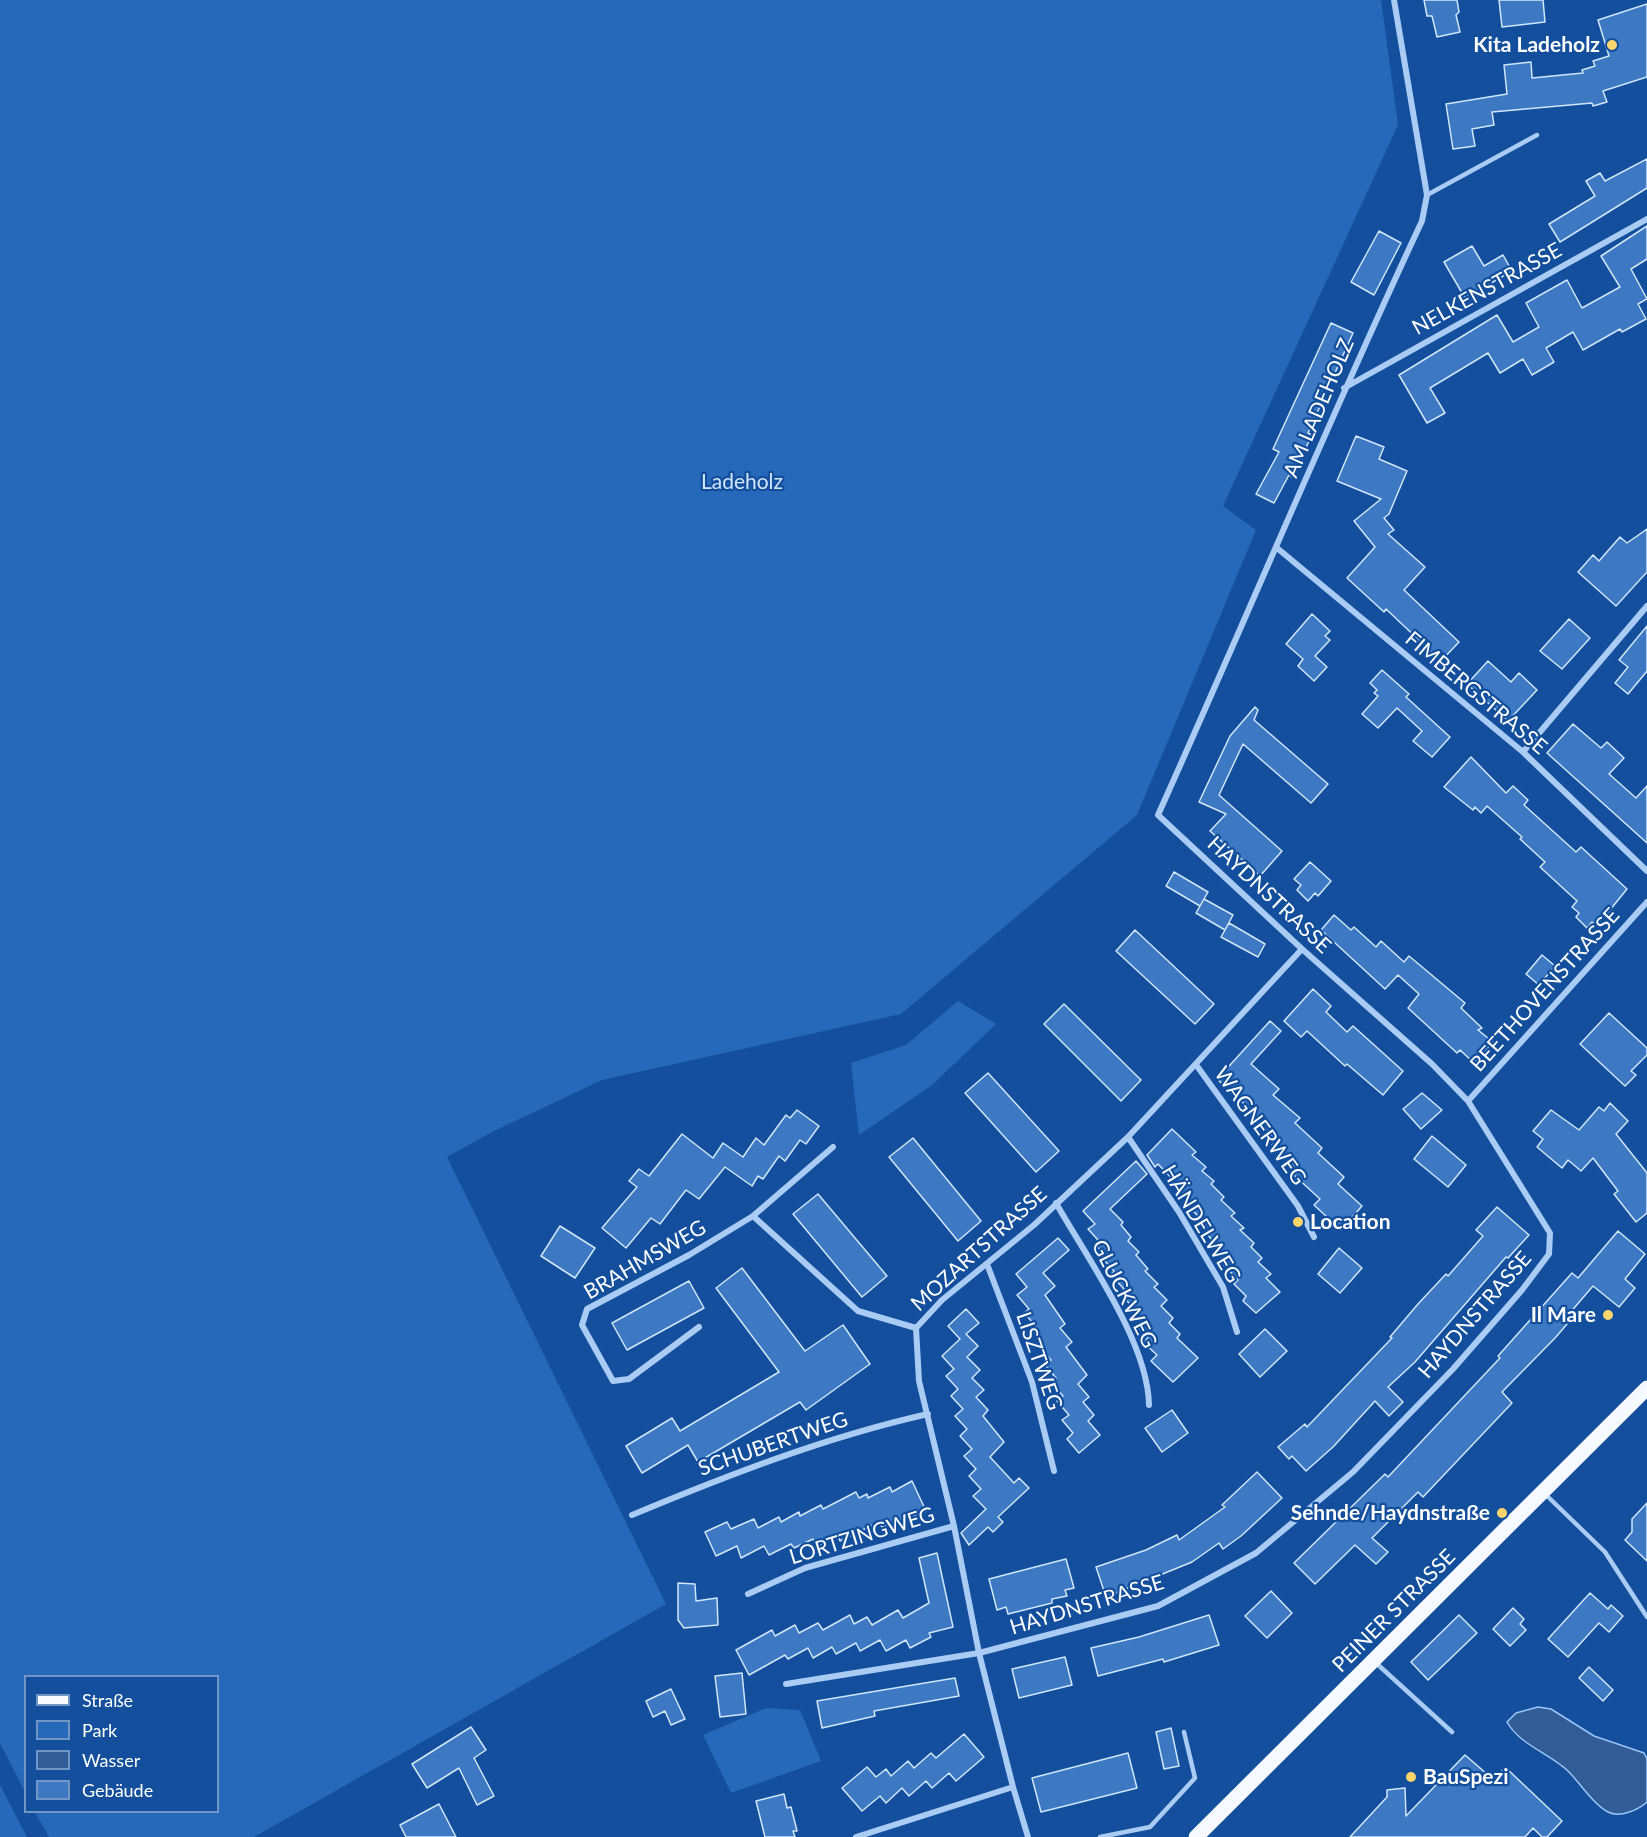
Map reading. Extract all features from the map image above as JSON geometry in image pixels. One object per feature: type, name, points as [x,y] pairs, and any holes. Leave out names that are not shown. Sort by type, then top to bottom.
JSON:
[{"type":"main road","name":"PEINER STRASSE","points":[[1196,1837],[1642,1396]]},
{"type":"street","name":"AM LADEHOLZ","points":[[1158,815],[1277,548],[1344,388],[1422,221],[1427,195],[1394,0]]},
{"type":"street","name":"NELKENSTRASSE","points":[[1344,388],[1647,219]]},
{"type":"street","name":"FIMBERGSTRASSE","points":[[1277,548],[1523,752],[1647,871]]},
{"type":"street","points":[[1523,752],[1647,606]]},
{"type":"street","name":"HAYDNSTRASSE","points":[[786,1684],[979,1653],[1158,1606],[1256,1553],[1353,1472],[1453,1369],[1522,1290],[1549,1254],[1550,1233],[1468,1101],[1432,1064],[1302,949],[1158,815]]},
{"type":"street","name":"BEETHOVENSTRASSE","points":[[1468,1101],[1647,902]]},
{"type":"street","name":"MOZARTSTRASSE","points":[[1028,1837],[1012,1787],[979,1653],[954,1526],[919,1381],[916,1328],[942,1300],[1034,1226],[1128,1137],[1197,1066],[1302,949]]},
{"type":"street","name":"WAGNERWEG","points":[[1197,1066],[1298,1206],[1314,1237]]},
{"type":"street","name":"HÄNDELWEG","points":[[1128,1137],[1179,1212],[1223,1287],[1237,1332]]},
{"type":"street","name":"BRAHMSWEG","points":[[699,1327],[629,1379],[613,1381],[582,1325],[587,1309],[689,1255],[753,1216],[833,1147]]},
{"type":"street","name":"GLUCKWEG","points":[[1056,1203],[1121,1316],[1149,1383],[1149,1405]]},
{"type":"street","points":[[753,1216],[858,1311],[916,1328]]},
{"type":"street","name":"LISZTWEG","points":[[987,1264],[1032,1382],[1054,1471]]},
{"type":"street","name":"SCHUBERTWEG","points":[[632,1515],[724,1477],[871,1427],[928,1414]]},
{"type":"street","name":"LORTZINGWEG","points":[[748,1594],[805,1568],[954,1526]]},
{"type":"street","points":[[856,1837],[1012,1787]]},
{"type":"lane","points":[[1427,195],[1537,135]]},
{"type":"lane","points":[[1543,1492],[1605,1552],[1647,1617]]},
{"type":"lane","points":[[1374,1661],[1452,1732]]},
{"type":"lane","points":[[1100,1837],[1150,1827],[1189,1788],[1195,1778],[1184,1732]]},
{"type":"green space","name":"Ladeholz","points":[[0,0],[1381,0],[1398,125],[1223,506],[1256,530],[1137,815],[901,1014],[602,1080],[492,1132],[447,1157],[666,1604],[254,1837],[49,1837],[36,1813],[219,1813],[219,1675],[24,1675],[24,1790],[0,1743]]},
{"type":"green space","points":[[958,1001],[996,1024],[932,1085],[859,1135],[851,1063],[906,1045]]},
{"type":"green space","points":[[766,1708],[800,1710],[821,1761],[731,1793],[703,1735]]},
{"type":"green space","points":[[0,1785],[27,1837],[0,1837]]},
{"type":"water","points":[[1538,1707],[1551,1709],[1594,1736],[1644,1753],[1647,1759],[1647,1802],[1629,1812],[1613,1814],[1608,1812],[1592,1799],[1568,1771],[1519,1737],[1507,1722],[1516,1713]]},
{"type":"building","points":[[1424,0],[1457,0],[1459,12],[1456,15],[1460,32],[1437,37],[1432,16],[1427,16]]},
{"type":"building","points":[[1499,0],[1543,0],[1545,22],[1502,27]]},
{"type":"building","points":[[1647,4],[1647,77],[1603,91],[1607,102],[1593,106],[1592,103],[1492,112],[1494,125],[1472,129],[1475,146],[1453,149],[1446,104],[1507,94],[1504,65],[1531,62],[1532,78],[1583,73],[1582,70],[1595,66],[1593,61],[1609,56],[1598,20]]},
{"type":"building","points":[[1647,159],[1647,188],[1560,242],[1549,224],[1595,196],[1586,181],[1600,173],[1605,181]]},
{"type":"building","points":[[1647,226],[1647,259],[1631,269],[1647,299],[1638,304],[1646,319],[1622,332],[1620,329],[1583,350],[1573,332],[1546,348],[1554,362],[1532,375],[1523,359],[1500,373],[1488,353],[1430,388],[1445,413],[1427,423],[1399,375],[1497,315],[1513,342],[1539,327],[1526,303],[1567,280],[1582,308],[1620,287],[1601,256]]},
{"type":"building","points":[[1379,231],[1401,243],[1374,295],[1351,282]]},
{"type":"building","points":[[1472,246],[1484,266],[1503,255],[1512,271],[1465,298],[1444,262]]},
{"type":"building","points":[[1331,323],[1353,333],[1308,433],[1312,435],[1292,477],[1289,475],[1274,503],[1256,494],[1279,452],[1273,449]]},
{"type":"building","points":[[1356,436],[1384,447],[1379,459],[1407,471],[1389,514],[1384,518],[1394,530],[1388,534],[1425,567],[1404,590],[1459,642],[1441,661],[1386,609],[1384,612],[1347,578],[1375,547],[1354,521],[1381,499],[1337,481]]},
{"type":"building","points":[[1647,529],[1647,572],[1616,606],[1578,572],[1593,555],[1599,561],[1620,537],[1627,543]]},
{"type":"building","points":[[1312,614],[1330,631],[1325,636],[1330,640],[1315,656],[1327,667],[1314,681],[1298,666],[1303,659],[1286,644]]},
{"type":"building","points":[[1569,619],[1590,638],[1562,669],[1540,651]]},
{"type":"building","points":[[1647,626],[1647,671],[1628,694],[1615,683],[1628,667],[1619,660]]},
{"type":"building","points":[[1488,661],[1511,682],[1519,673],[1537,690],[1508,721],[1467,684]]},
{"type":"building","points":[[1382,670],[1409,694],[1406,697],[1450,737],[1432,757],[1413,741],[1422,731],[1397,708],[1378,728],[1362,714],[1378,696],[1374,693],[1377,690],[1370,683]]},
{"type":"building","points":[[1255,707],[1258,710],[1254,720],[1328,784],[1311,803],[1243,744],[1219,795],[1282,851],[1260,876],[1210,831],[1226,814],[1199,802],[1230,736]]},
{"type":"building","points":[[1573,724],[1601,748],[1607,742],[1624,758],[1609,774],[1636,798],[1647,786],[1647,843],[1547,753]]},
{"type":"building","points":[[1471,757],[1506,793],[1513,786],[1528,800],[1524,805],[1576,852],[1581,847],[1627,889],[1597,926],[1592,922],[1587,928],[1576,917],[1579,913],[1572,907],[1577,901],[1540,867],[1545,862],[1520,839],[1522,837],[1487,806],[1481,813],[1475,807],[1473,810],[1444,787]]},
{"type":"building","points":[[1310,862],[1331,881],[1318,896],[1315,893],[1308,901],[1297,890],[1301,885],[1294,879]]},
{"type":"building","points":[[1174,872],[1208,892],[1200,906],[1166,886]]},
{"type":"building","points":[[1204,899],[1233,915],[1225,930],[1196,913]]},
{"type":"building","points":[[1334,915],[1351,930],[1354,927],[1376,947],[1381,941],[1404,962],[1409,956],[1465,1003],[1461,1008],[1482,1028],[1478,1030],[1493,1042],[1474,1063],[1460,1050],[1457,1053],[1408,1008],[1419,994],[1398,975],[1385,989],[1321,930]]},
{"type":"building","points":[[1229,923],[1265,944],[1258,957],[1221,937]]},
{"type":"building","points":[[1135,930],[1214,1004],[1195,1024],[1116,951]]},
{"type":"building","points":[[1542,955],[1555,966],[1539,985],[1526,974]]},
{"type":"building","points":[[1313,989],[1331,1006],[1326,1012],[1347,1032],[1353,1026],[1403,1071],[1383,1095],[1347,1064],[1345,1066],[1307,1031],[1301,1037],[1284,1021]]},
{"type":"building","points":[[1064,1004],[1141,1080],[1121,1101],[1044,1024]]},
{"type":"building","points":[[1609,1013],[1647,1048],[1647,1055],[1631,1071],[1636,1075],[1625,1086],[1580,1044]]},
{"type":"building","points":[[1270,1021],[1281,1031],[1251,1064],[1279,1089],[1273,1095],[1300,1118],[1295,1123],[1322,1148],[1318,1153],[1344,1177],[1338,1184],[1362,1206],[1341,1230],[1314,1205],[1320,1199],[1294,1175],[1299,1170],[1272,1145],[1277,1140],[1251,1117],[1254,1113],[1219,1081],[1223,1077],[1221,1075]]},
{"type":"building","points":[[988,1073],[1059,1151],[1036,1172],[965,1093]]},
{"type":"building","points":[[1422,1093],[1442,1110],[1421,1129],[1403,1109]]},
{"type":"building","points":[[1610,1103],[1628,1121],[1616,1134],[1647,1173],[1647,1213],[1636,1222],[1614,1194],[1618,1191],[1593,1158],[1581,1171],[1568,1160],[1562,1168],[1537,1147],[1543,1139],[1533,1131],[1551,1110],[1579,1130],[1599,1107],[1604,1111]]},
{"type":"building","points":[[797,1110],[819,1126],[806,1144],[800,1140],[785,1161],[779,1156],[763,1179],[758,1176],[752,1186],[725,1167],[699,1199],[686,1190],[660,1224],[651,1218],[626,1248],[602,1228],[637,1187],[629,1181],[639,1169],[649,1176],[682,1134],[713,1158],[723,1143],[743,1157],[756,1138],[764,1145],[786,1115],[790,1118]]},
{"type":"building","points":[[1172,1129],[1196,1152],[1192,1155],[1206,1167],[1202,1171],[1214,1181],[1211,1184],[1224,1197],[1221,1200],[1235,1213],[1231,1216],[1244,1228],[1240,1230],[1254,1243],[1251,1247],[1262,1258],[1258,1262],[1271,1274],[1266,1278],[1280,1292],[1256,1313],[1243,1301],[1246,1296],[1234,1284],[1238,1280],[1224,1265],[1227,1262],[1215,1251],[1218,1248],[1198,1222],[1200,1218],[1187,1205],[1190,1201],[1158,1164],[1155,1167],[1147,1155]]},
{"type":"building","points":[[1432,1136],[1466,1165],[1448,1187],[1414,1159]]},
{"type":"building","points":[[913,1138],[981,1221],[958,1241],[889,1157]]},
{"type":"building","points":[[1136,1161],[1147,1174],[1110,1209],[1123,1222],[1121,1225],[1131,1237],[1128,1241],[1139,1252],[1136,1255],[1148,1269],[1145,1271],[1158,1284],[1154,1287],[1167,1300],[1161,1306],[1173,1318],[1169,1323],[1180,1334],[1177,1338],[1198,1358],[1173,1382],[1151,1361],[1157,1355],[1144,1343],[1148,1337],[1138,1327],[1142,1322],[1129,1309],[1132,1306],[1120,1294],[1124,1289],[1111,1275],[1114,1271],[1104,1260],[1107,1257],[1095,1244],[1098,1240],[1088,1229],[1095,1224],[1083,1211]]},
{"type":"building","points":[[818,1194],[887,1276],[862,1297],[793,1214]]},
{"type":"building","points":[[1497,1207],[1529,1235],[1508,1258],[1506,1257],[1415,1362],[1388,1387],[1403,1402],[1389,1416],[1375,1401],[1333,1447],[1306,1471],[1292,1456],[1289,1459],[1278,1447],[1305,1424],[1307,1427],[1392,1338],[1390,1337],[1418,1304],[1446,1274],[1448,1276],[1483,1236],[1476,1230]]},
{"type":"building","points":[[560,1226],[595,1248],[575,1278],[541,1256]]},
{"type":"building","points":[[1618,1231],[1645,1254],[1625,1279],[1635,1288],[1619,1307],[1593,1286],[1563,1321],[1567,1324],[1556,1337],[1502,1392],[1512,1403],[1423,1497],[1418,1492],[1372,1538],[1388,1552],[1376,1564],[1355,1545],[1315,1584],[1294,1563],[1385,1474],[1388,1477],[1500,1358],[1498,1356],[1572,1273],[1578,1278]]},
{"type":"building","points":[[1058,1238],[1069,1250],[1043,1273],[1055,1286],[1045,1295],[1065,1324],[1060,1328],[1072,1342],[1066,1347],[1087,1375],[1078,1384],[1089,1397],[1083,1402],[1094,1415],[1088,1421],[1100,1435],[1079,1453],[1067,1439],[1073,1433],[1062,1420],[1069,1415],[1057,1401],[1063,1396],[1051,1382],[1056,1378],[1045,1365],[1051,1360],[1039,1347],[1043,1343],[1032,1330],[1036,1326],[1024,1313],[1029,1309],[1017,1295],[1027,1287],[1016,1274]]},
{"type":"building","points":[[1339,1248],[1362,1268],[1340,1293],[1318,1274]]},
{"type":"building","points":[[742,1268],[805,1351],[843,1325],[870,1364],[806,1410],[800,1402],[698,1462],[688,1445],[642,1473],[626,1446],[672,1418],[680,1431],[779,1372],[716,1288]]},
{"type":"building","points":[[689,1281],[704,1308],[627,1350],[612,1323]]},
{"type":"building","points":[[966,1309],[979,1323],[966,1334],[978,1346],[967,1357],[980,1370],[972,1378],[984,1390],[976,1397],[988,1410],[983,1416],[1004,1442],[990,1457],[1014,1483],[1019,1478],[1029,1488],[998,1517],[1003,1522],[993,1532],[988,1527],[969,1545],[961,1533],[986,1509],[973,1496],[981,1489],[969,1476],[976,1469],[964,1456],[972,1449],[960,1436],[967,1429],[955,1416],[963,1409],[951,1396],[958,1389],[946,1376],[954,1369],[942,1356],[960,1339],[948,1326]]},
{"type":"building","points":[[1265,1329],[1287,1351],[1260,1377],[1239,1354]]},
{"type":"building","points":[[1172,1410],[1188,1433],[1162,1452],[1145,1428]]},
{"type":"building","points":[[1257,1472],[1282,1498],[1241,1536],[1223,1549],[1219,1543],[1192,1562],[1106,1597],[1096,1567],[1146,1550],[1177,1535],[1179,1540],[1225,1507],[1222,1505]]},
{"type":"building","points":[[912,1481],[926,1511],[882,1527],[879,1522],[840,1541],[838,1536],[817,1546],[813,1539],[794,1548],[791,1544],[769,1555],[764,1546],[741,1558],[737,1546],[716,1556],[705,1532],[727,1522],[731,1529],[754,1519],[758,1528],[779,1517],[781,1522],[799,1512],[800,1516],[821,1505],[823,1509],[856,1492],[859,1498],[867,1494],[868,1498],[890,1487],[892,1492]]},
{"type":"building","points":[[1647,1503],[1647,1561],[1625,1540],[1632,1532],[1632,1519]]},
{"type":"building","points":[[937,1553],[953,1627],[929,1633],[931,1637],[910,1648],[906,1640],[886,1651],[880,1640],[860,1651],[856,1643],[836,1654],[832,1647],[813,1658],[808,1648],[788,1659],[785,1655],[749,1675],[736,1650],[772,1630],[775,1636],[795,1625],[799,1633],[818,1623],[823,1630],[850,1615],[854,1624],[867,1617],[872,1625],[898,1610],[903,1618],[929,1603],[919,1558]]},
{"type":"building","points":[[1066,1559],[1074,1588],[1065,1590],[1067,1596],[1052,1599],[1052,1603],[1008,1614],[1006,1607],[997,1610],[989,1579]]},
{"type":"building","points":[[678,1583],[695,1584],[696,1601],[717,1598],[718,1625],[684,1628],[678,1620]]},
{"type":"building","points":[[1271,1591],[1292,1613],[1267,1638],[1245,1616]]},
{"type":"building","points":[[1590,1593],[1608,1609],[1611,1605],[1623,1616],[1609,1632],[1599,1623],[1568,1657],[1548,1639]]},
{"type":"building","points":[[1513,1608],[1524,1619],[1520,1624],[1526,1630],[1510,1646],[1493,1629]]},
{"type":"building","points":[[1209,1615],[1219,1645],[1164,1662],[1163,1659],[1098,1676],[1091,1648],[1139,1637]]},
{"type":"building","points":[[1459,1615],[1477,1633],[1428,1680],[1411,1662]]},
{"type":"building","points":[[1065,1657],[1072,1685],[1019,1698],[1012,1669]]},
{"type":"building","points":[[1589,1667],[1613,1690],[1603,1701],[1579,1678]]},
{"type":"building","points":[[742,1673],[746,1714],[720,1717],[715,1676]]},
{"type":"building","points":[[955,1678],[959,1696],[874,1711],[875,1716],[822,1728],[817,1701]]},
{"type":"building","points":[[671,1689],[685,1719],[671,1725],[665,1711],[653,1717],[646,1701]]},
{"type":"building","points":[[471,1727],[486,1750],[474,1758],[494,1796],[477,1805],[459,1768],[427,1788],[412,1764]]},
{"type":"building","points":[[1171,1728],[1179,1766],[1164,1769],[1156,1732]]},
{"type":"building","points":[[964,1734],[984,1757],[956,1781],[949,1773],[932,1788],[926,1781],[909,1796],[902,1788],[886,1803],[880,1796],[862,1811],[842,1788],[867,1767],[876,1777],[886,1769],[891,1776],[908,1761],[914,1768],[931,1753],[936,1758]]},
{"type":"building","points":[[1128,1753],[1137,1788],[1041,1812],[1032,1778]]},
{"type":"building","points":[[1465,1755],[1494,1780],[1505,1767],[1562,1821],[1547,1837],[1542,1837],[1533,1828],[1525,1837],[1350,1837],[1387,1797],[1387,1790],[1405,1788],[1406,1816]]},
{"type":"building","points":[[784,1794],[787,1808],[791,1807],[797,1831],[793,1831],[795,1837],[765,1837],[756,1801]]},
{"type":"building","points":[[439,1804],[456,1837],[406,1837],[400,1825]]},
{"type":"place","name":"Kita Ladeholz","points":[[1612,45]]},
{"type":"place","name":"Location","points":[[1298,1222]]},
{"type":"place","name":"Il Mare","points":[[1608,1315]]},
{"type":"place","name":"Sehnde/Haydnstraße","points":[[1502,1513]]},
{"type":"place","name":"BauSpezi","points":[[1411,1777]]}]
